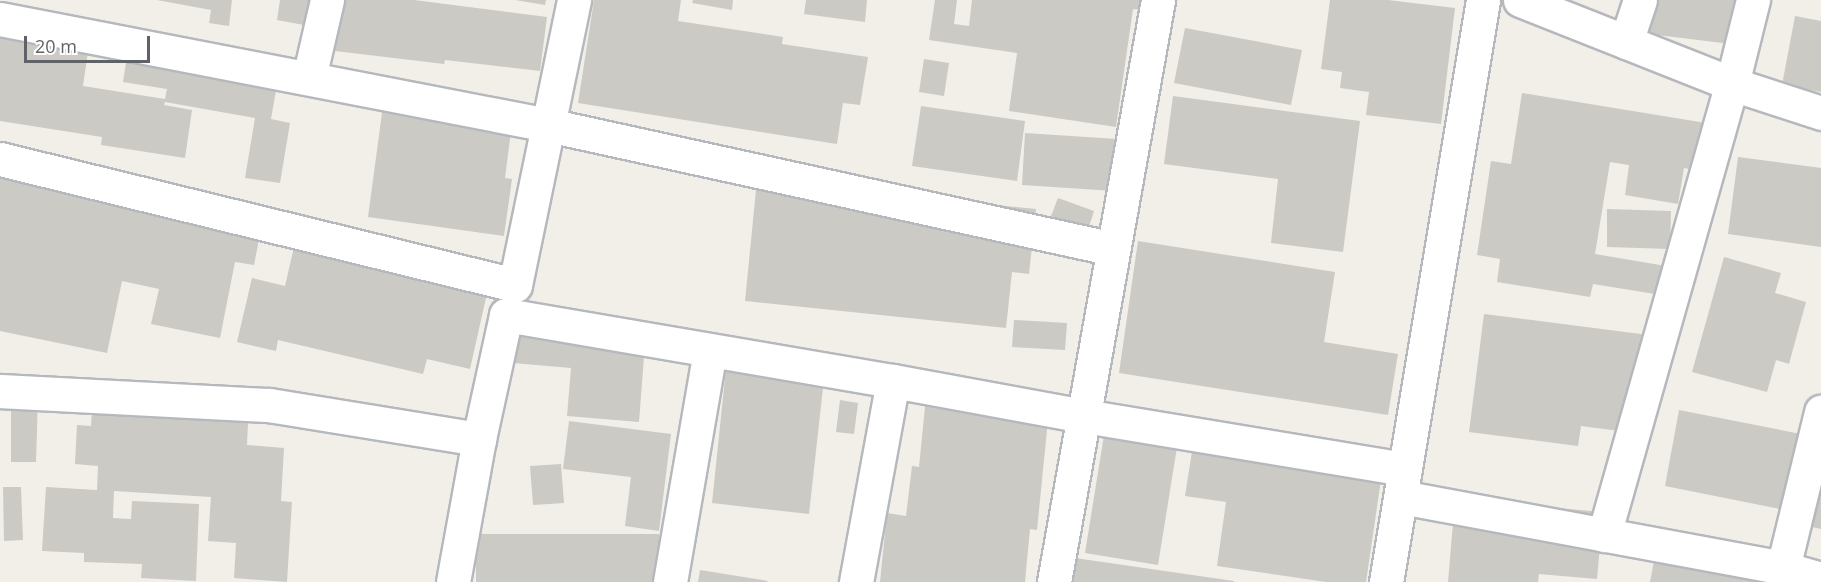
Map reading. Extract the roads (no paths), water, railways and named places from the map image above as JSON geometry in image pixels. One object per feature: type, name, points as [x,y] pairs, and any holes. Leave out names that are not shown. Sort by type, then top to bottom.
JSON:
[{"type":"street","points":[[309,78],[327,0]]},
{"type":"street","points":[[453,582],[478,439],[511,300],[574,0]]},
{"type":"street","points":[[1053,582],[1158,0]]},
{"type":"street","points":[[1386,582],[1483,0]]},
{"type":"street","points":[[1520,0],[1732,84],[1821,114]]},
{"type":"street","points":[[1626,42],[1640,0]]},
{"type":"street","points":[[1604,535],[1732,84],[1753,0]]},
{"type":"street","points":[[0,19],[549,125],[1114,249]]},
{"type":"street","points":[[0,159],[511,300],[710,350],[1084,416],[1403,483],[1604,535],[1783,568],[1821,579]]},
{"type":"street","points":[[670,582],[710,350]]},
{"type":"street","points":[[856,582],[893,381]]},
{"type":"street","points":[[0,391],[269,405],[478,439]]},
{"type":"street","points":[[1783,568],[1821,412]]}]
